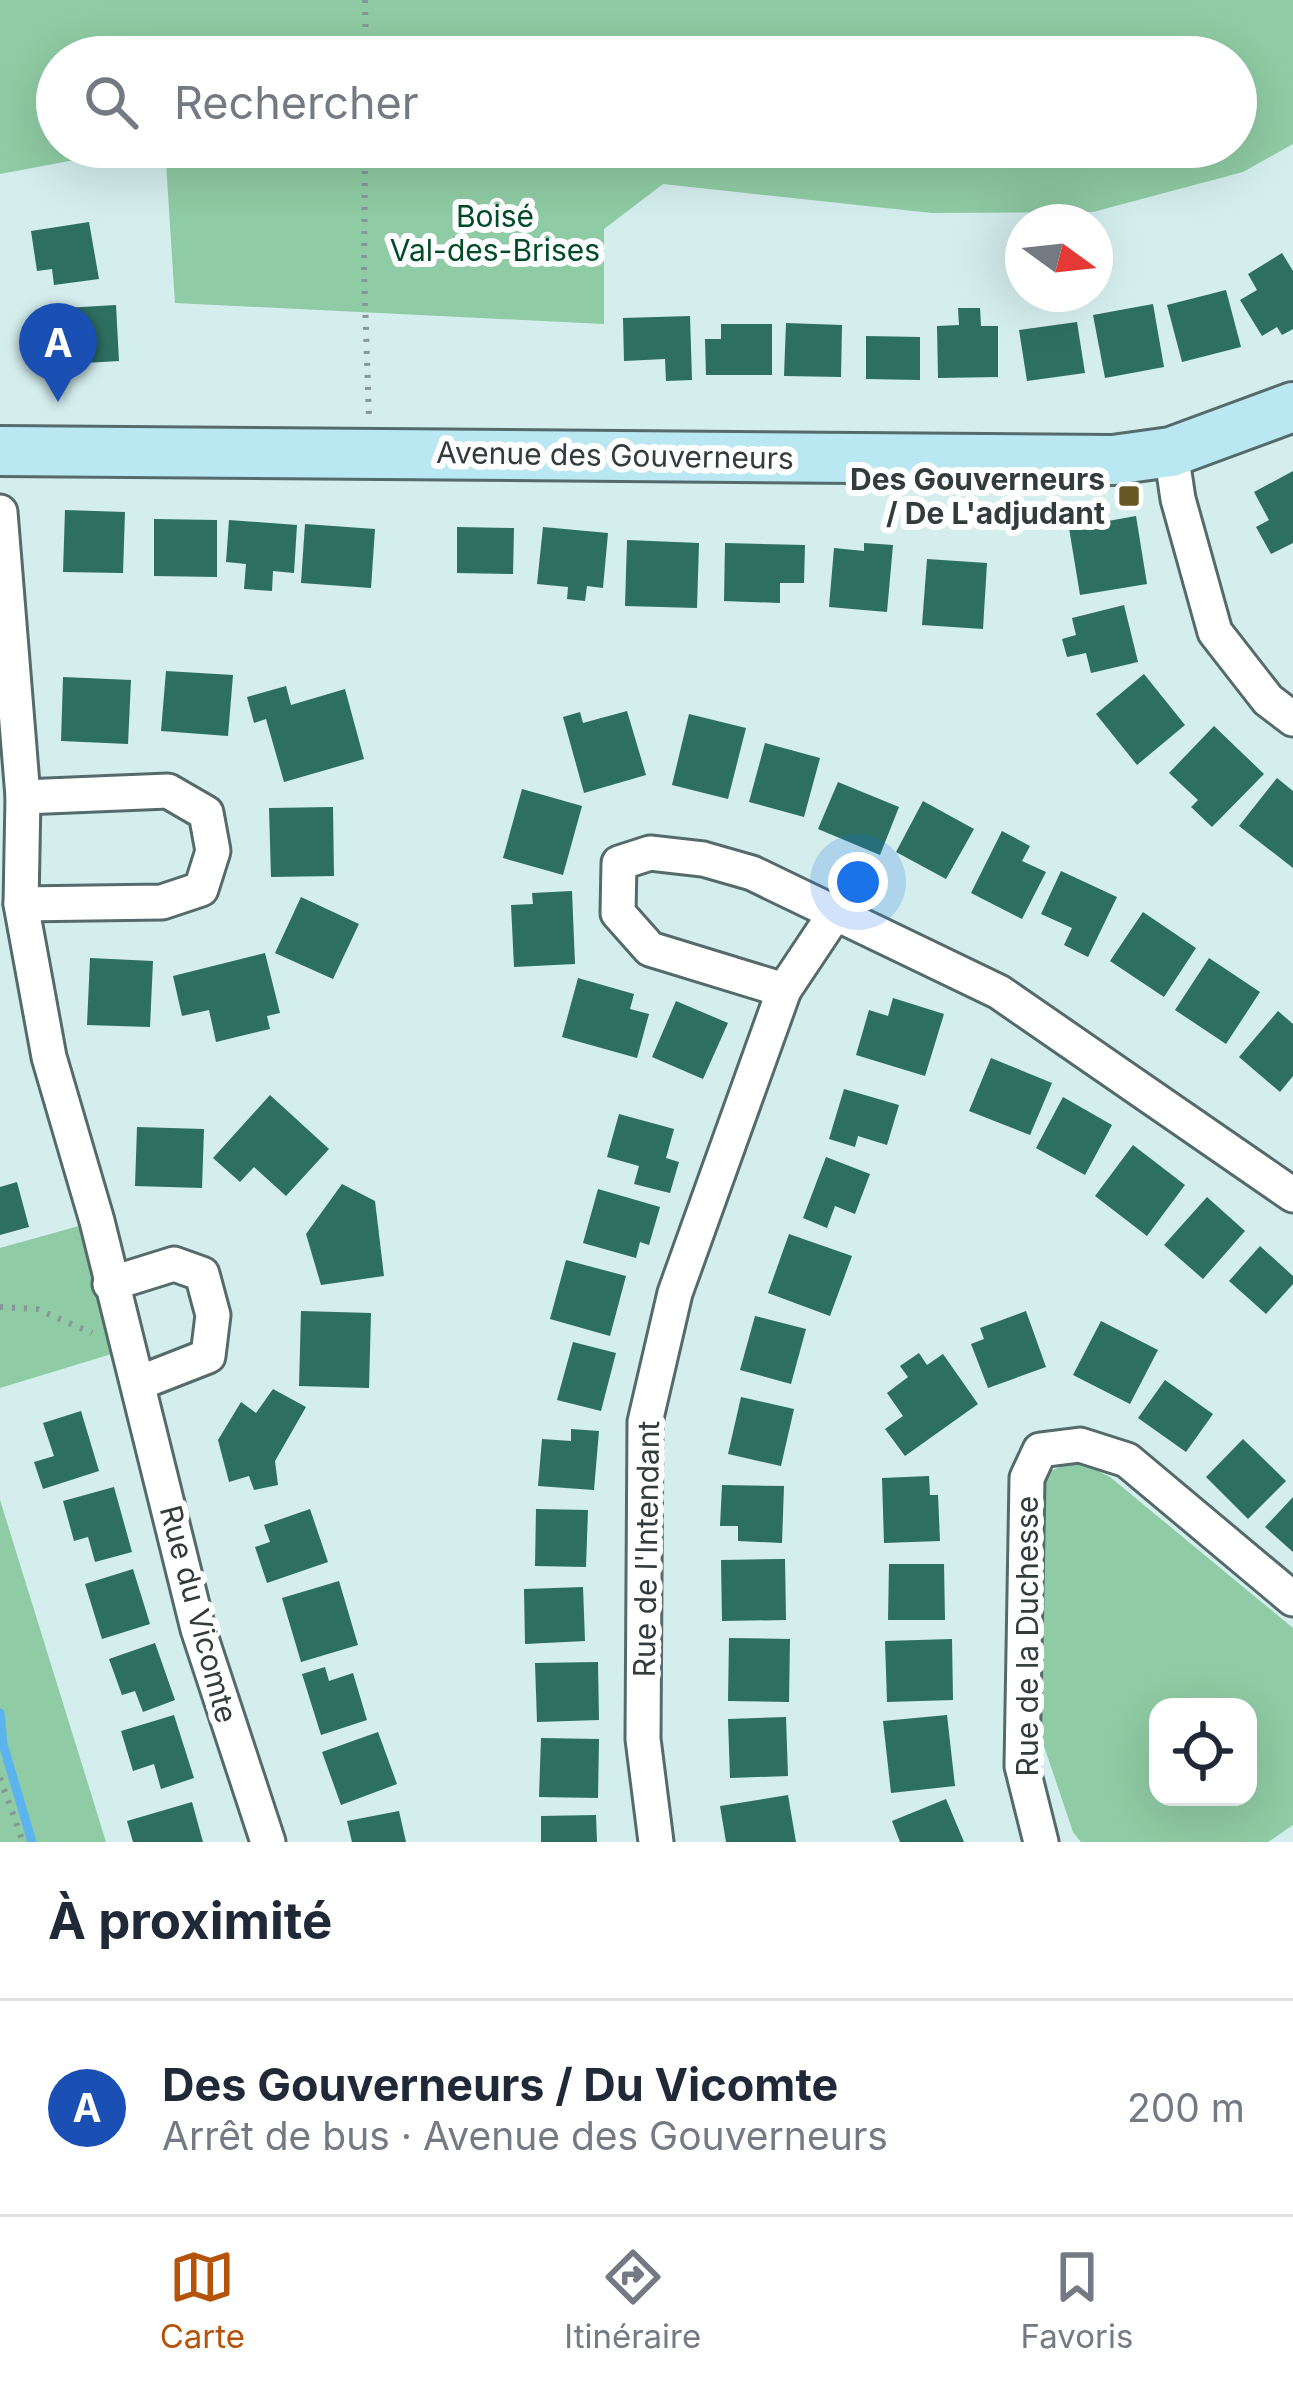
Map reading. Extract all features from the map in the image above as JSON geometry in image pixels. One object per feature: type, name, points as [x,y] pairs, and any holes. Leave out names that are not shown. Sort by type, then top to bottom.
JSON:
[{"type":"street","name":"Avenue des Gouverneurs","points":[[0,451],[1113,460],[1171,452],[1293,407]]},
{"type":"street","points":[[1171,452],[1178,499],[1215,632],[1268,700],[1293,719]]},
{"type":"street","name":"Rue du Vicomte","points":[[0,512],[22,797],[21,904],[49,1057],[97,1221],[198,1628],[268,1842]]},
{"type":"street","points":[[21,904],[162,902],[201,889],[214,851],[206,812],[168,790],[22,797]]},
{"type":"street","points":[[784,990],[650,949],[618,913],[620,863],[650,853],[703,859],[752,873],[1000,992],[1293,1195]]},
{"type":"street","name":"Rue de l'Intendant","points":[[656,1842],[644,1739],[645,1422],[676,1293],[784,990],[834,915]]},
{"type":"street","points":[[110,1284],[174,1264],[202,1274],[213,1315],[208,1356],[139,1383]]},
{"type":"street","name":"Rue de la Duchesse","points":[[1041,1842],[1022,1766],[1027,1478],[1040,1450],[1080,1445],[1127,1460],[1293,1599]]},
{"type":"path","points":[[365,0],[366,36]]},
{"type":"path","points":[[365,168],[370,451]]},
{"type":"path","points":[[0,1307],[37,1309],[104,1338],[122,1329]]},
{"type":"path","points":[[0,1778],[23,1842]]},
{"type":"green space","name":"Boisé Val-des-Brises","points":[[0,0],[1293,0],[1293,144],[1257,164],[1257,36],[36,36],[36,167],[0,174]]},
{"type":"green space","name":"Boisé Val-des-Brises","points":[[166,168],[1250,168],[1113,207],[1005,204],[1005,213],[932,213],[663,184],[604,229],[604,324],[175,303]]},
{"type":"green space","points":[[97,1221],[128,1349],[0,1388],[0,1248]]},
{"type":"green space","points":[[1076,1460],[1110,1477],[1293,1628],[1293,1825],[1268,1842],[1081,1842],[1073,1832],[1042,1740],[1037,1477]]},
{"type":"green space","points":[[0,1500],[106,1842],[0,1842]]},
{"type":"building","points":[[89,222],[99,279],[54,285],[52,269],[37,271],[31,231]]},
{"type":"building","points":[[1282,253],[1293,271],[1293,329],[1282,335],[1277,327],[1262,336],[1240,300],[1257,290],[1248,274]]},
{"type":"building","points":[[1226,290],[1241,347],[1182,362],[1167,305]]},
{"type":"building","points":[[1153,304],[1164,367],[1105,378],[1093,315]]},
{"type":"building","points":[[116,305],[119,361],[68,364],[67,335],[49,336],[47,309]]},
{"type":"building","points":[[958,308],[980,308],[981,326],[998,326],[998,377],[938,378],[937,326],[959,325]]},
{"type":"building","points":[[690,316],[692,380],[666,381],[665,359],[624,361],[623,318]]},
{"type":"building","points":[[1077,322],[1085,373],[1027,381],[1019,330]]},
{"type":"building","points":[[786,323],[842,325],[841,377],[784,376]]},
{"type":"building","points":[[721,324],[772,324],[772,375],[706,375],[705,339],[721,339]]},
{"type":"building","points":[[866,336],[920,337],[920,380],[866,379]]},
{"type":"building","points":[[1293,471],[1293,543],[1271,554],[1256,527],[1269,520],[1254,492]]},
{"type":"building","points":[[65,510],[125,512],[123,573],[63,572]]},
{"type":"building","points":[[1136,516],[1147,584],[1080,595],[1069,528]]},
{"type":"building","points":[[154,519],[217,520],[217,577],[154,576]]},
{"type":"building","points":[[229,520],[297,525],[294,573],[273,571],[272,591],[244,589],[246,564],[226,562]]},
{"type":"building","points":[[305,524],[375,529],[371,588],[301,583]]},
{"type":"building","points":[[457,527],[514,528],[513,574],[457,573]]},
{"type":"building","points":[[543,527],[608,533],[603,588],[587,586],[585,601],[567,599],[568,587],[537,584]]},
{"type":"building","points":[[627,540],[699,543],[697,608],[625,606]]},
{"type":"building","points":[[725,543],[805,545],[804,583],[780,583],[780,603],[724,601]]},
{"type":"building","points":[[864,543],[893,545],[887,612],[829,607],[834,548],[864,551]]},
{"type":"building","points":[[927,559],[987,563],[983,629],[922,625]]},
{"type":"building","points":[[1124,605],[1138,662],[1091,673],[1086,653],[1067,657],[1062,639],[1076,635],[1072,618]]},
{"type":"building","points":[[166,671],[233,675],[228,736],[161,731]]},
{"type":"building","points":[[1144,674],[1185,725],[1137,765],[1096,714]]},
{"type":"building","points":[[63,677],[131,680],[128,744],[61,741]]},
{"type":"building","points":[[286,686],[291,705],[345,689],[364,759],[284,782],[266,719],[254,723],[247,697]]},
{"type":"building","points":[[627,711],[646,775],[584,793],[563,717],[580,712],[583,723]]},
{"type":"building","points":[[689,714],[746,728],[728,799],[672,785]]},
{"type":"building","points":[[1214,726],[1264,774],[1212,827],[1191,807],[1198,800],[1169,773]]},
{"type":"building","points":[[765,743],[820,758],[804,817],[749,802]]},
{"type":"building","points":[[1277,778],[1293,791],[1293,868],[1239,826]]},
{"type":"building","points":[[838,782],[899,807],[880,855],[818,829]]},
{"type":"building","points":[[522,789],[582,806],[563,875],[503,858]]},
{"type":"building","points":[[923,801],[974,829],[946,879],[896,852]]},
{"type":"building","points":[[333,807],[334,876],[271,877],[269,808]]},
{"type":"building","points":[[1002,831],[1030,846],[1022,861],[1046,872],[1022,919],[971,893]]},
{"type":"building","points":[[1061,871],[1117,897],[1088,957],[1064,945],[1072,928],[1041,914]]},
{"type":"building","points":[[572,891],[575,964],[514,967],[511,905],[533,904],[532,893]]},
{"type":"building","points":[[301,897],[359,924],[333,979],[275,953]]},
{"type":"building","points":[[1143,912],[1196,948],[1164,997],[1110,961]]},
{"type":"building","points":[[265,953],[280,1013],[267,1016],[270,1029],[216,1042],[209,1010],[182,1016],[173,976]]},
{"type":"building","points":[[90,958],[153,961],[150,1027],[87,1025]]},
{"type":"building","points":[[1209,958],[1260,992],[1226,1044],[1175,1010]]},
{"type":"building","points":[[578,978],[634,994],[630,1009],[649,1014],[637,1058],[562,1037]]},
{"type":"building","points":[[893,998],[944,1014],[925,1076],[856,1055],[869,1010],[888,1016]]},
{"type":"building","points":[[676,1001],[728,1023],[703,1079],[652,1057]]},
{"type":"building","points":[[1278,1011],[1293,1024],[1293,1076],[1280,1092],[1239,1057]]},
{"type":"building","points":[[991,1058],[1052,1083],[1030,1135],[969,1111]]},
{"type":"building","points":[[844,1089],[899,1105],[887,1145],[858,1136],[855,1147],[829,1139]]},
{"type":"building","points":[[270,1095],[329,1149],[286,1196],[254,1167],[240,1182],[213,1158]]},
{"type":"building","points":[[1063,1097],[1112,1125],[1085,1175],[1036,1148]]},
{"type":"building","points":[[619,1114],[674,1129],[666,1158],[679,1162],[670,1193],[634,1184],[639,1166],[607,1157]]},
{"type":"building","points":[[137,1127],[204,1129],[202,1188],[135,1186]]},
{"type":"building","points":[[1133,1145],[1185,1185],[1147,1236],[1095,1196]]},
{"type":"building","points":[[826,1157],[870,1174],[855,1214],[835,1206],[827,1228],[803,1218]]},
{"type":"building","points":[[17,1182],[29,1227],[0,1235],[0,1187]]},
{"type":"building","points":[[342,1184],[375,1201],[384,1276],[321,1285],[306,1234]]},
{"type":"building","points":[[598,1189],[660,1207],[649,1245],[640,1242],[636,1258],[583,1243]]},
{"type":"building","points":[[1207,1197],[1245,1231],[1203,1279],[1164,1245]]},
{"type":"building","points":[[789,1234],[852,1256],[830,1316],[768,1293]]},
{"type":"building","points":[[1260,1246],[1293,1276],[1293,1284],[1266,1314],[1229,1281]]},
{"type":"building","points":[[566,1260],[626,1276],[610,1336],[550,1319]]},
{"type":"building","points":[[301,1311],[371,1313],[369,1388],[299,1386]]},
{"type":"building","points":[[1026,1311],[1046,1367],[988,1388],[971,1344],[984,1339],[980,1328]]},
{"type":"building","points":[[755,1316],[806,1329],[791,1384],[740,1370]]},
{"type":"building","points":[[1101,1321],[1158,1350],[1130,1404],[1073,1375]]},
{"type":"building","points":[[573,1342],[616,1353],[601,1411],[557,1400]]},
{"type":"building","points":[[919,1353],[927,1365],[943,1354],[978,1404],[905,1456],[885,1429],[903,1416],[887,1393],[908,1377],[900,1366]]},
{"type":"building","points":[[1165,1380],[1213,1414],[1186,1452],[1138,1418]]},
{"type":"building","points":[[273,1389],[306,1407],[275,1461],[278,1485],[254,1490],[249,1476],[229,1482],[218,1440],[241,1402],[256,1413]]},
{"type":"building","points":[[741,1397],[794,1409],[781,1466],[728,1454]]},
{"type":"building","points":[[81,1411],[99,1471],[43,1489],[34,1462],[54,1456],[43,1423]]},
{"type":"building","points":[[571,1429],[599,1431],[594,1490],[538,1486],[542,1439],[571,1441]]},
{"type":"building","points":[[1243,1439],[1286,1481],[1248,1519],[1206,1477]]},
{"type":"building","points":[[929,1476],[930,1495],[938,1495],[940,1541],[884,1543],[882,1478]]},
{"type":"building","points":[[722,1485],[784,1486],[782,1543],[738,1541],[738,1526],[720,1526]]},
{"type":"building","points":[[114,1487],[132,1552],[95,1562],[88,1537],[74,1541],[63,1501]]},
{"type":"building","points":[[1293,1497],[1293,1552],[1265,1527]]},
{"type":"building","points":[[310,1509],[328,1562],[267,1583],[255,1547],[270,1542],[264,1525]]},
{"type":"building","points":[[536,1509],[588,1510],[586,1567],[535,1566]]},
{"type":"building","points":[[785,1559],[786,1620],[722,1621],[721,1560]]},
{"type":"building","points":[[889,1564],[944,1564],[945,1620],[888,1620]]},
{"type":"building","points":[[133,1569],[150,1624],[102,1639],[85,1584]]},
{"type":"building","points":[[339,1581],[358,1645],[301,1662],[282,1598]]},
{"type":"building","points":[[583,1587],[585,1641],[525,1644],[524,1589]]},
{"type":"building","points":[[729,1638],[790,1639],[789,1702],[728,1701]]},
{"type":"building","points":[[952,1639],[953,1700],[887,1702],[885,1641]]},
{"type":"building","points":[[155,1643],[175,1700],[143,1712],[135,1691],[122,1695],[109,1659]]},
{"type":"building","points":[[598,1662],[599,1720],[537,1722],[535,1663]]},
{"type":"building","points":[[325,1667],[329,1681],[353,1673],[367,1720],[321,1735],[302,1674]]},
{"type":"building","points":[[174,1715],[194,1778],[161,1789],[154,1764],[133,1771],[121,1731]]},
{"type":"building","points":[[947,1715],[955,1786],[891,1793],[883,1721]]},
{"type":"building","points":[[786,1717],[788,1776],[730,1778],[728,1719]]},
{"type":"building","points":[[378,1732],[397,1784],[341,1805],[322,1752]]},
{"type":"building","points":[[541,1738],[599,1739],[598,1798],[539,1797]]},
{"type":"building","points":[[788,1795],[796,1842],[726,1842],[720,1806]]},
{"type":"building","points":[[946,1799],[964,1842],[900,1842],[892,1821]]},
{"type":"building","points":[[192,1802],[203,1842],[133,1842],[127,1821]]},
{"type":"building","points":[[399,1811],[406,1842],[352,1842],[347,1821]]},
{"type":"building","points":[[596,1815],[597,1842],[541,1842],[541,1816]]},
{"type":"waterway","points":[[0,1713],[3,1744],[32,1842]]},
{"type":"place","name":"Des Gouverneurs / Du Vicomte","points":[[58,402]]},
{"type":"place","name":"Des Gouverneurs / De L'adjudant","points":[[1129,496]]}]
